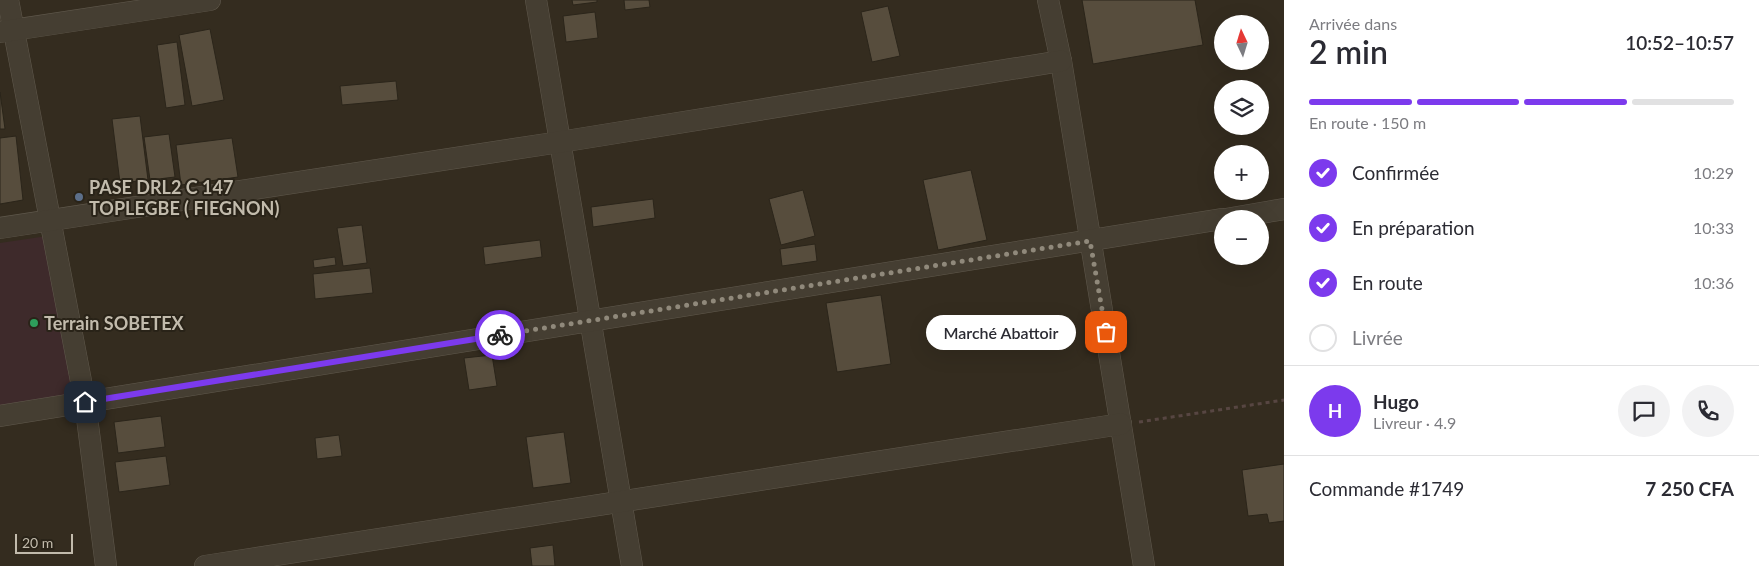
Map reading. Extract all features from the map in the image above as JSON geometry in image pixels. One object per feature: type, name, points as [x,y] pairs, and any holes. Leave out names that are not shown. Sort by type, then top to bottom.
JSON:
[{"type":"street","points":[[8,0],[6,31],[51,219],[85,402],[106,566]]},
{"type":"street","points":[[6,31],[210,0]]},
{"type":"street","points":[[536,0],[632,566]]},
{"type":"street","points":[[1048,0],[1060,60],[1144,566]]},
{"type":"street","points":[[0,228],[560,142],[1060,60]]},
{"type":"street","points":[[1269,212],[1284,209]]},
{"type":"street","points":[[0,416],[1214,221]]},
{"type":"street","points":[[205,566],[1121,424]]},
{"type":"path","points":[[1121,424],[1284,400]]},
{"type":"shaded area","name":"Terrain SOBETEX","points":[[54,235],[82,404],[0,415],[0,243]]},
{"type":"building","points":[[572,0],[597,0],[597,2],[573,5]]},
{"type":"building","points":[[624,0],[649,0],[650,7],[625,10]]},
{"type":"building","points":[[1082,0],[1195,0],[1203,45],[1093,64]]},
{"type":"building","points":[[888,6],[900,56],[872,62],[861,12]]},
{"type":"building","points":[[595,12],[598,38],[566,42],[563,16]]},
{"type":"building","points":[[210,29],[224,100],[192,106],[179,35]]},
{"type":"building","points":[[177,42],[185,105],[166,108],[157,45]]},
{"type":"building","points":[[396,81],[398,100],[342,105],[340,86]]},
{"type":"building","points":[[0,92],[5,129],[0,129]]},
{"type":"building","points":[[140,116],[148,180],[120,183],[112,119]]},
{"type":"building","points":[[169,134],[175,177],[150,180],[144,137]]},
{"type":"building","points":[[16,136],[23,200],[0,204],[0,138]]},
{"type":"building","points":[[232,138],[238,177],[181,185],[176,145]]},
{"type":"building","points":[[971,170],[987,240],[938,250],[923,180]]},
{"type":"building","points":[[803,190],[815,236],[781,245],[769,199]]},
{"type":"building","points":[[653,199],[655,218],[593,227],[591,207]]},
{"type":"building","points":[[362,225],[367,263],[343,266],[337,228]]},
{"type":"building","points":[[540,240],[542,257],[485,265],[483,247]]},
{"type":"building","points":[[815,244],[817,261],[782,266],[780,249]]},
{"type":"building","points":[[335,257],[336,265],[314,268],[313,260]]},
{"type":"building","points":[[370,268],[373,293],[315,299],[313,274]]},
{"type":"building","points":[[881,295],[891,364],[837,372],[826,303]]},
{"type":"building","points":[[492,355],[497,386],[469,390],[464,358]]},
{"type":"building","points":[[161,416],[165,447],[118,453],[114,422]]},
{"type":"building","points":[[564,432],[571,483],[533,488],[526,437]]},
{"type":"building","points":[[339,435],[342,456],[317,459],[315,438]]},
{"type":"building","points":[[166,456],[170,485],[119,492],[115,462]]},
{"type":"building","points":[[1284,464],[1284,521],[1269,523],[1267,514],[1248,516],[1242,470]]},
{"type":"building","points":[[553,545],[555,566],[532,566],[530,548]]},
{"type":"way so far","points":[[500,335],[1090,241],[1106,332]]},
{"type":"place","name":"PASE DRL2 C 147 TOPLEGBE ( FIEGNON)","points":[[79,197]]},
{"type":"place","name":"Terrain SOBETEX","points":[[34,323]]},
{"type":"place","name":"Marché Abattoir","points":[[1106,332]]},
{"type":"route","points":[[85,402],[500,335]]}]
